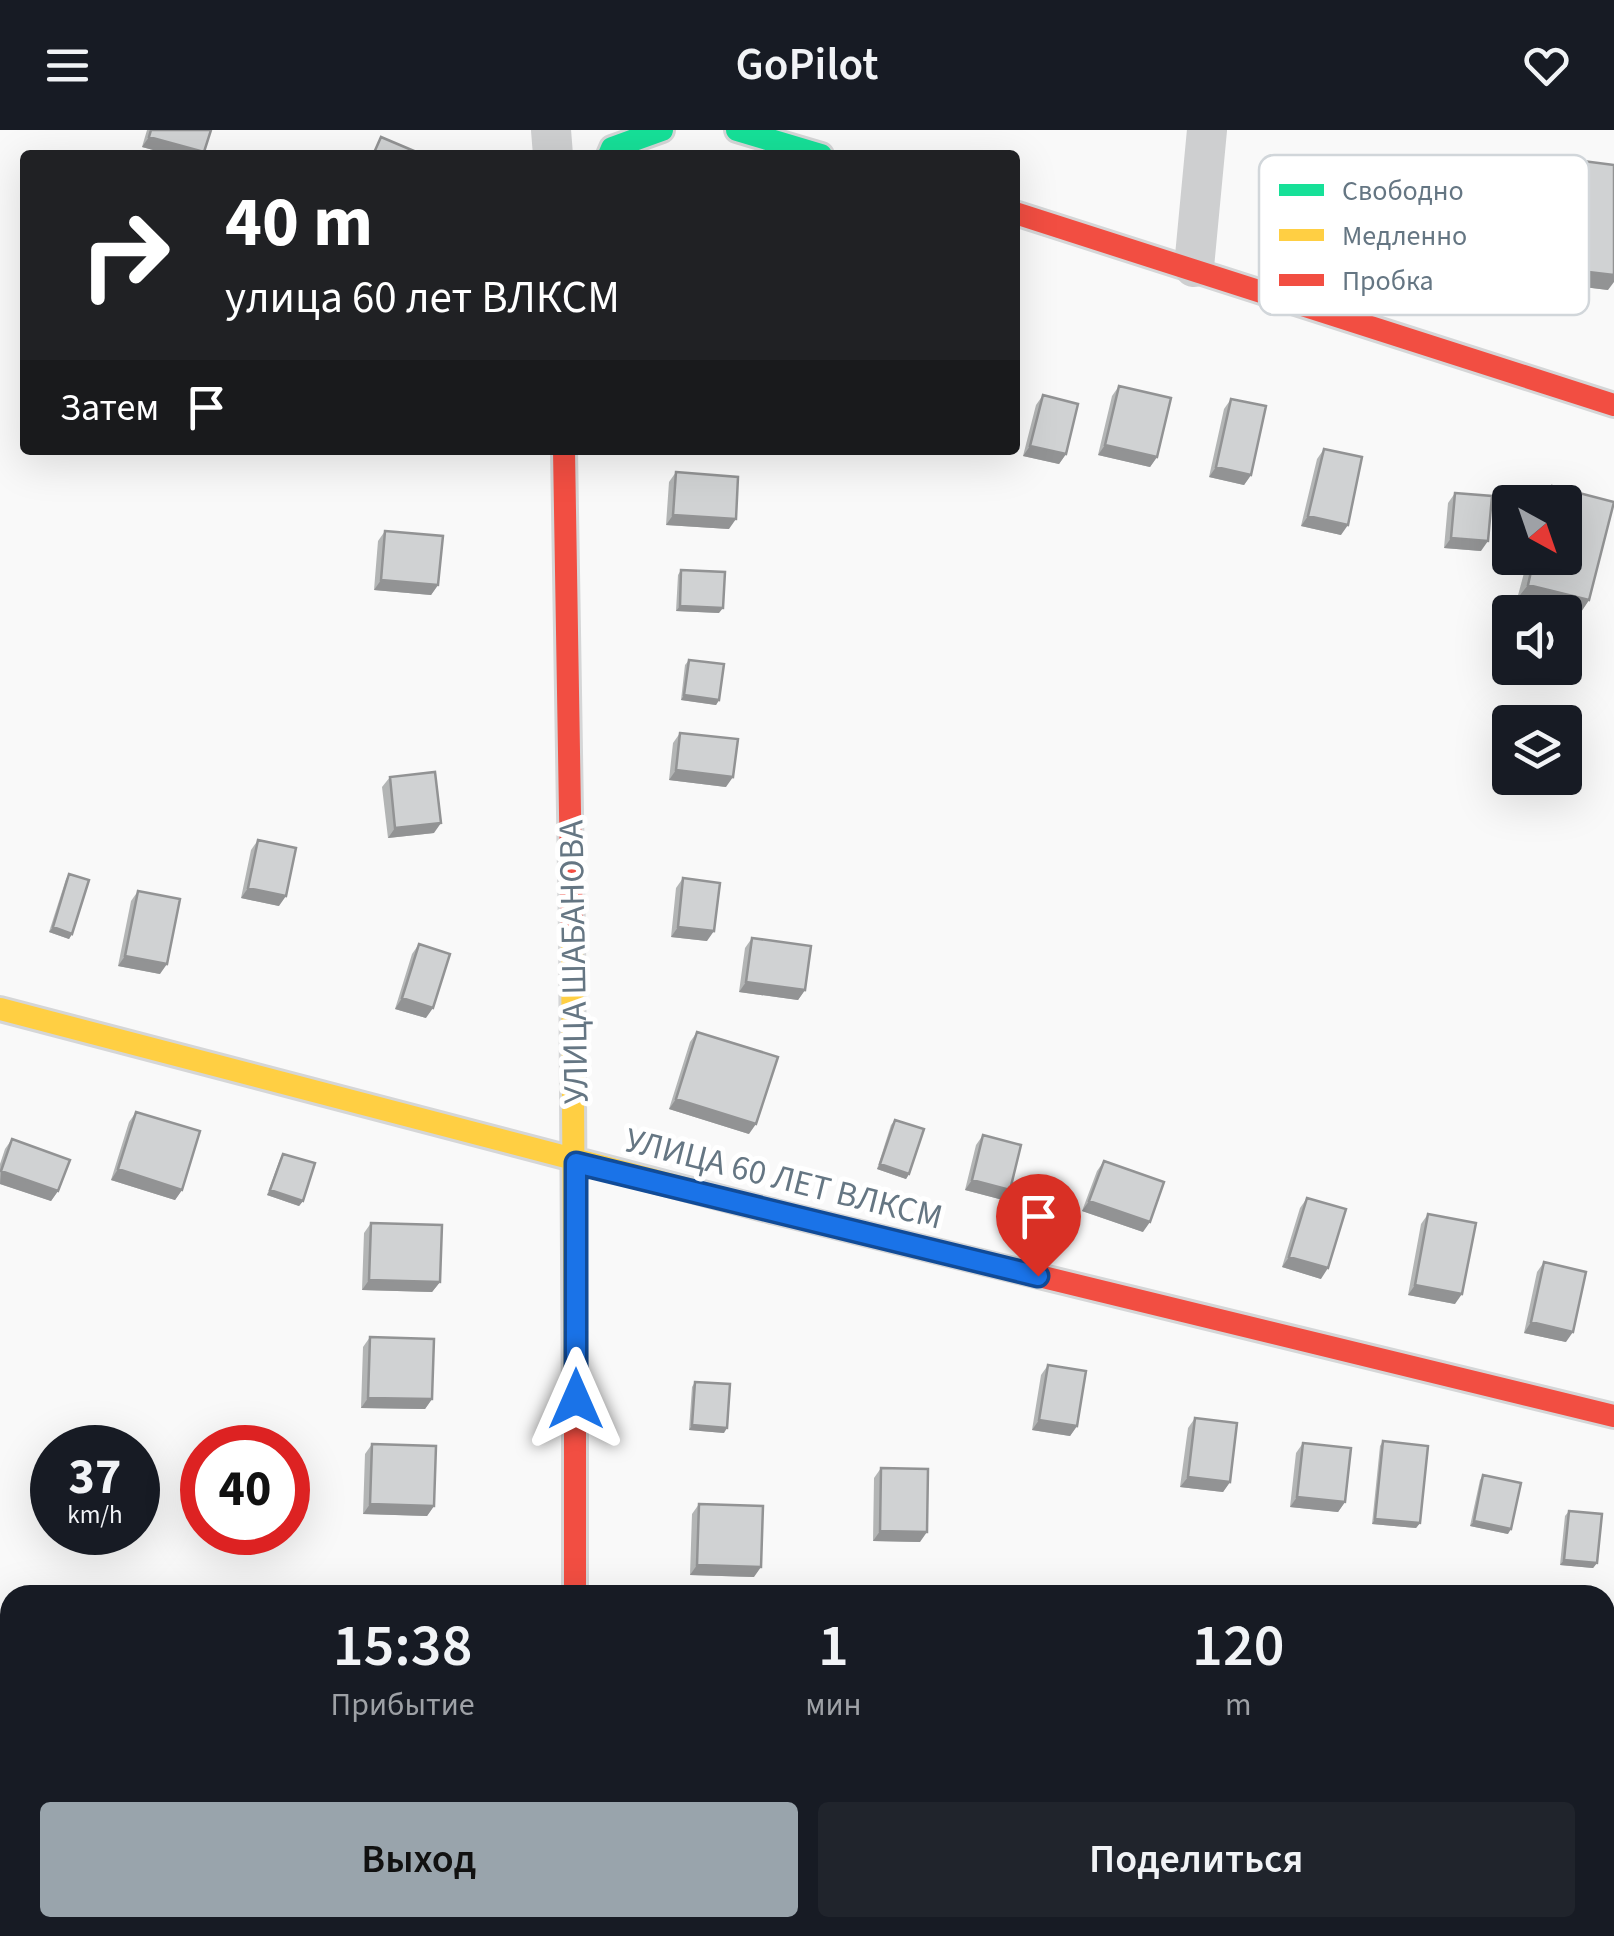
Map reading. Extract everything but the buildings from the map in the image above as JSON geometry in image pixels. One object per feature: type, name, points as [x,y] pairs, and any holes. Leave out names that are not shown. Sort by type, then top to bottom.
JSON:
[{"type":"street","points":[[615,150],[662,130]]},
{"type":"street","points":[[737,130],[804,150]]},
{"type":"street","points":[[1194,267],[1207,130]]},
{"type":"street","points":[[1020,215],[1259,288]]},
{"type":"street","points":[[1340,315],[1614,405]]},
{"type":"street","name":"УЛИЦА ШАБАНОВА","points":[[564,455],[576,1163],[575,1585]]},
{"type":"street","name":"УЛИЦА 60 ЛЕТ ВЛКСМ","points":[[0,1008],[576,1163],[1614,1416]]},
{"type":"traffic: fast","points":[[611,150],[662,130]]},
{"type":"traffic: fast","points":[[737,130],[804,150]]},
{"type":"traffic: slow","points":[[572,933],[575,1419]]},
{"type":"traffic: slow","points":[[0,1009],[772,1211]]},
{"type":"traffic: jam","points":[[1020,215],[1259,291]]},
{"type":"traffic: jam","points":[[1333,315],[1614,405]]},
{"type":"traffic: jam","points":[[564,455],[572,933]]},
{"type":"traffic: jam","points":[[772,1211],[1614,1416]]},
{"type":"traffic: jam","points":[[575,1419],[575,1585]]},
{"type":"route","points":[[576,1399],[576,1163],[1038,1276]]}]
